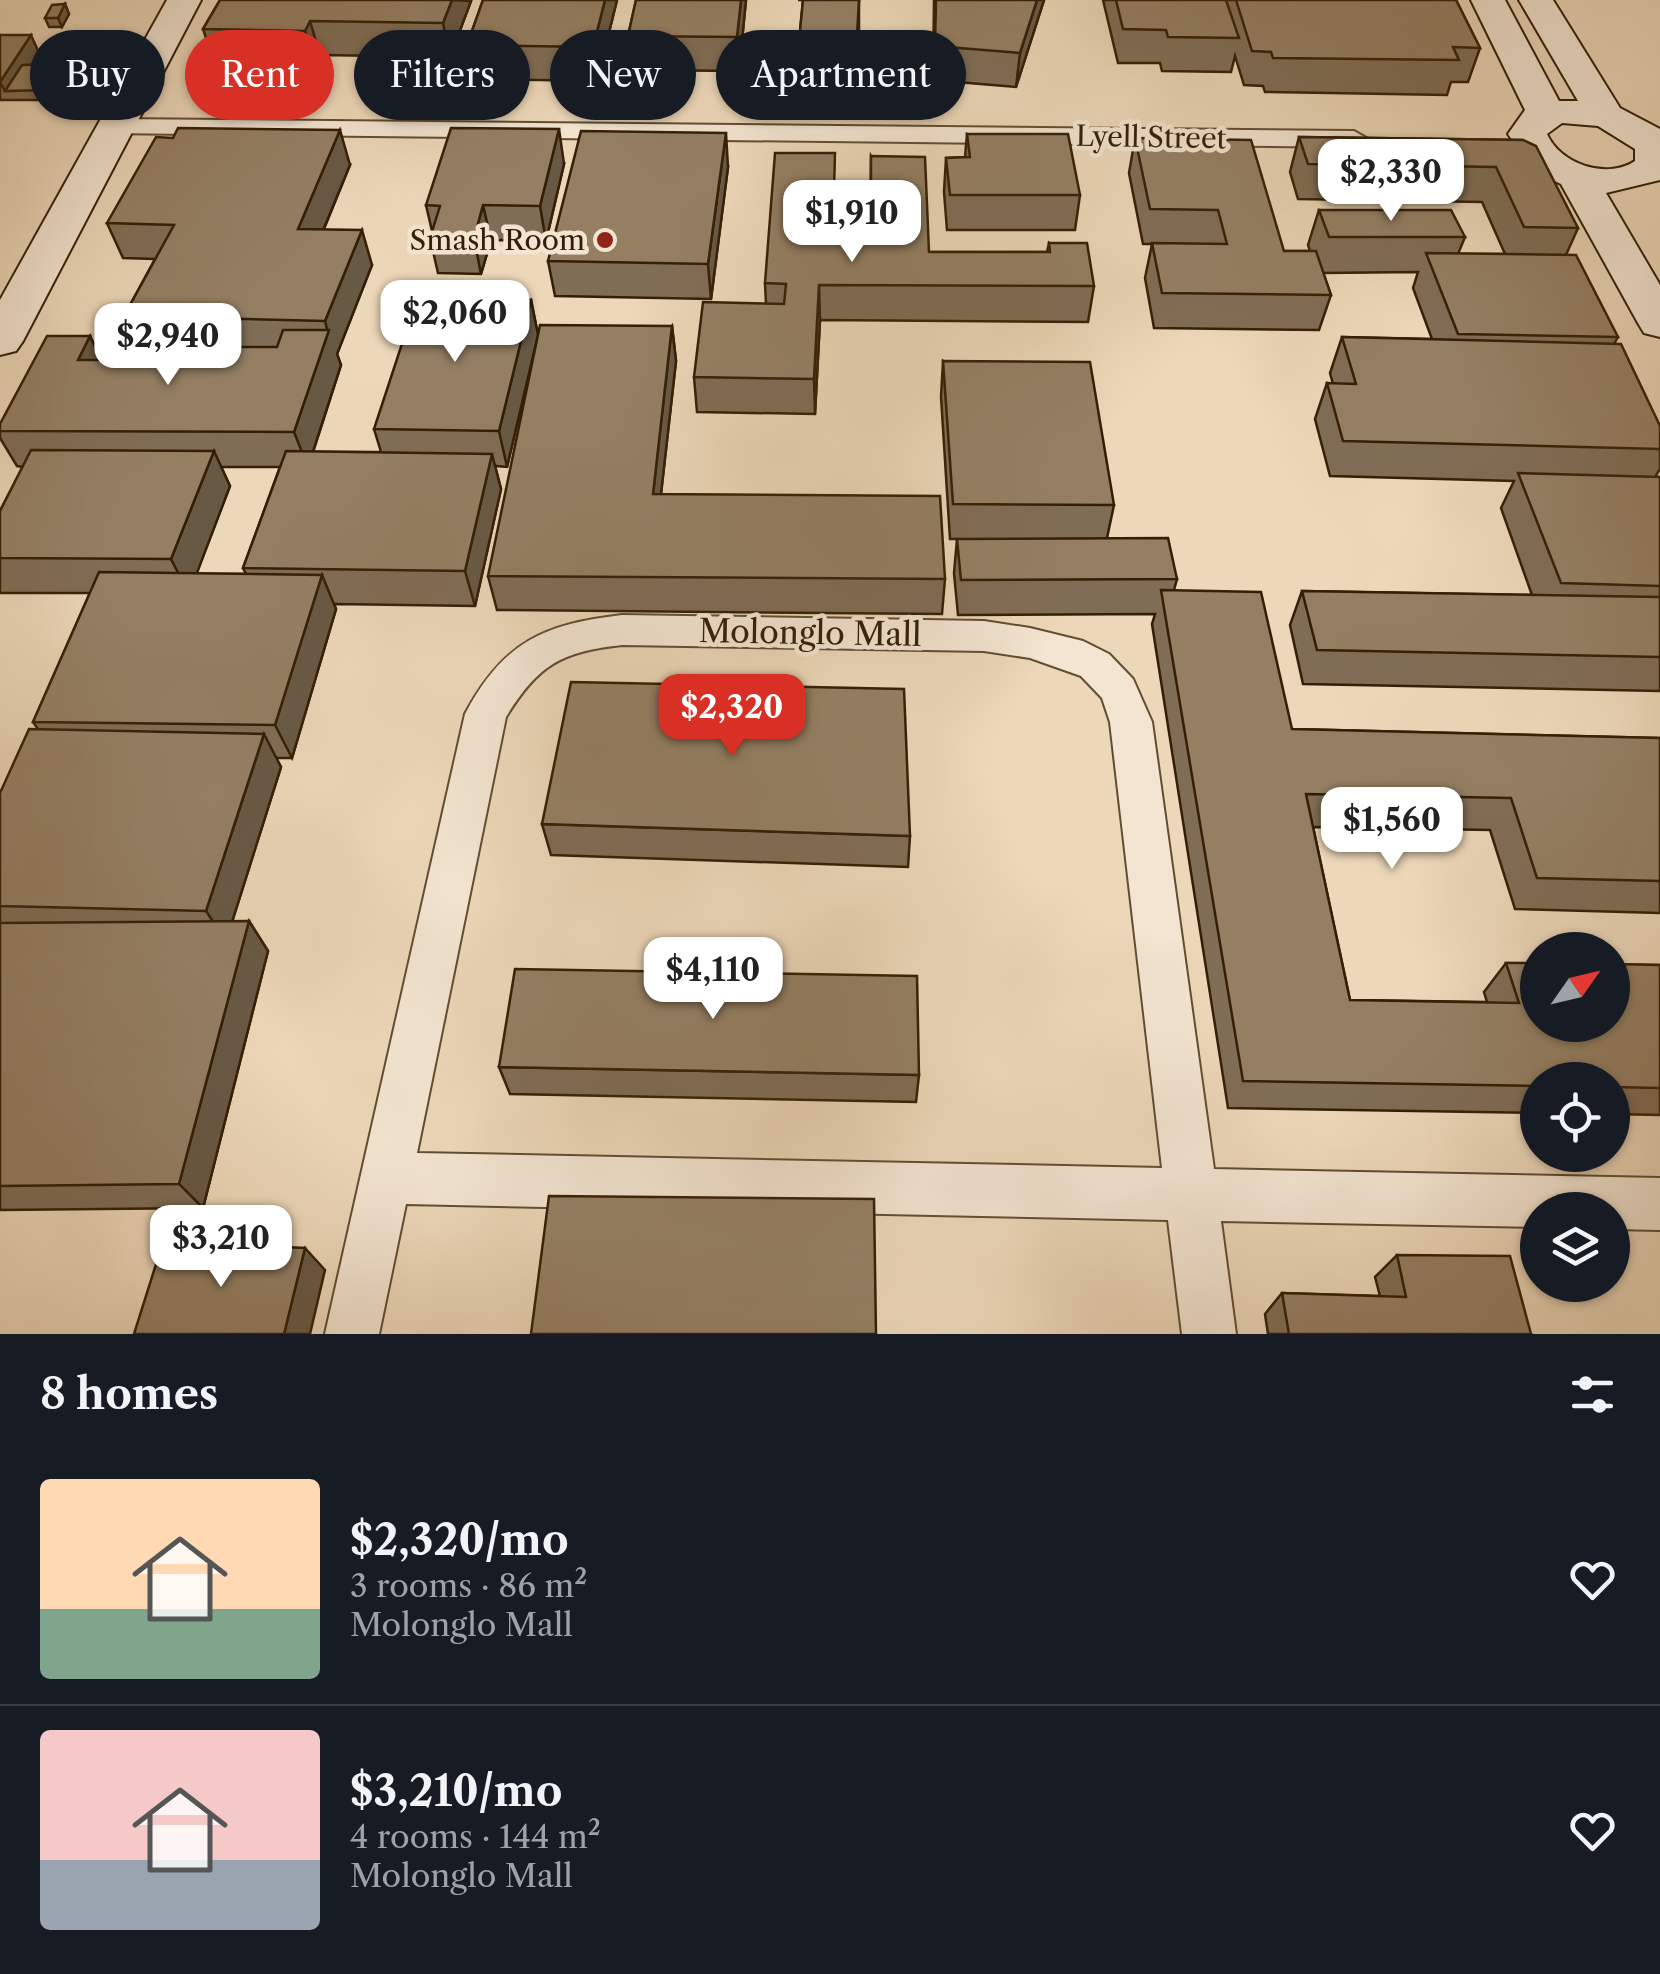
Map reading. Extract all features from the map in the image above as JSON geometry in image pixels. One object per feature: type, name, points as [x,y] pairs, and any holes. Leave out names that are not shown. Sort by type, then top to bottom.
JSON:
[{"type":"main road","points":[[0,341],[184,0]]},
{"type":"main road","points":[[1488,0],[1521,132],[1544,160],[1576,174],[1609,180],[1638,177],[1656,164],[1655,147],[1636,129],[1606,116],[1574,112],[1521,132]]},
{"type":"main road","points":[[1536,0],[1606,116]]},
{"type":"main road","points":[[1576,174],[1660,323]]},
{"type":"main road","points":[[1638,177],[1660,216]]},
{"type":"street","name":"Lyell Street","points":[[114,127],[1392,140]]},
{"type":"street","name":"Molonglo Mall","points":[[352,1334],[486,714],[527,655],[576,635],[622,630],[984,636],[1069,652],[1095,666],[1119,690],[1131,722],[1209,1334]]},
{"type":"street","points":[[386,1178],[1660,1204]]},
{"type":"building","points":[[220,0],[452,0],[443,23],[310,21],[306,30],[203,29]]},
{"type":"building","points":[[483,0],[605,0],[597,30],[550,30],[550,46],[530,46],[530,30],[472,30]]},
{"type":"building","points":[[636,0],[741,0],[738,30],[716,30],[716,37],[696,37],[696,30],[629,30]]},
{"type":"building","points":[[803,0],[859,0],[857,30],[800,30]]},
{"type":"building","points":[[936,0],[1037,0],[1020,53],[966,49],[966,30],[935,30]]},
{"type":"building","points":[[1116,0],[1226,0],[1239,38],[1168,37],[1166,30],[1123,29]]},
{"type":"building","points":[[1236,0],[1456,0],[1480,48],[1453,47],[1459,60],[1273,58],[1271,52],[1252,51]]},
{"type":"building","points":[[65,4],[58,18],[45,18],[52,5]]},
{"type":"building","points":[[0,35],[30,35],[30,37],[0,82]]},
{"type":"building","points":[[22,65],[30,65],[30,90],[5,91]]},
{"type":"building","points":[[178,128],[340,130],[298,229],[362,230],[325,321],[124,316],[174,225],[107,223],[156,137],[173,138]]},
{"type":"building","points":[[451,128],[559,129],[540,206],[483,205],[474,238],[430,238],[440,206],[426,205]]},
{"type":"building","points":[[581,131],[726,133],[708,264],[548,261]]},
{"type":"building","points":[[967,134],[1068,134],[1080,195],[950,195],[946,158],[970,157]]},
{"type":"building","points":[[1299,137],[1523,140],[1536,146],[1578,228],[1524,227],[1496,167],[1308,164]]},
{"type":"building","points":[[1135,138],[1251,140],[1284,251],[1316,251],[1331,295],[1162,293],[1152,243],[1227,244],[1218,210],[1150,209]]},
{"type":"building","points":[[775,153],[835,153],[833,227],[871,227],[871,156],[925,157],[929,252],[1050,252],[1049,243],[1087,243],[1094,286],[819,285],[814,379],[694,377],[703,302],[784,304],[786,284],[765,283]]},
{"type":"building","points":[[1319,210],[1451,210],[1465,237],[1329,237]]},
{"type":"building","points":[[1426,253],[1576,255],[1618,337],[1458,334]]},
{"type":"building","points":[[417,298],[531,300],[499,431],[374,429]]},
{"type":"building","points":[[540,325],[672,326],[653,494],[940,496],[945,579],[488,576]]},
{"type":"building","points":[[283,330],[329,330],[294,432],[0,431],[0,424],[47,336],[90,336],[78,360],[141,360],[147,347],[277,347]]},
{"type":"building","points":[[1342,337],[1621,344],[1660,426],[1660,449],[1343,441],[1327,383],[1356,384]]},
{"type":"building","points":[[943,361],[1090,362],[1114,505],[953,504]]},
{"type":"building","points":[[31,450],[214,451],[171,559],[0,558],[0,511]]},
{"type":"building","points":[[286,451],[492,454],[465,571],[243,568]]},
{"type":"building","points":[[1518,473],[1660,477],[1660,586],[1561,583]]},
{"type":"building","points":[[1168,538],[1177,579],[961,580],[957,539]]},
{"type":"building","points":[[99,572],[322,575],[275,725],[33,722]]},
{"type":"building","points":[[1161,590],[1261,592],[1292,729],[1660,738],[1660,881],[1537,878],[1511,798],[1306,794],[1350,1000],[1519,1003],[1506,963],[1520,963],[1520,1042],[1630,1042],[1630,964],[1660,965],[1660,1088],[1630,1087],[1630,1062],[1520,1062],[1520,1086],[1243,1081]]},
{"type":"building","points":[[1302,591],[1660,597],[1660,657],[1317,650]]},
{"type":"building","points":[[571,682],[904,689],[910,836],[542,824]]},
{"type":"building","points":[[29,729],[264,734],[206,911],[0,906],[0,793]]},
{"type":"building","points":[[249,921],[179,1184],[0,1186],[0,923]]},
{"type":"building","points":[[515,969],[917,976],[919,1075],[499,1067]]},
{"type":"building","points":[[549,1196],[874,1199],[876,1334],[531,1334]]},
{"type":"building","points":[[163,1242],[305,1248],[284,1334],[134,1334]]},
{"type":"building","points":[[1397,1255],[1510,1256],[1531,1334],[1289,1334],[1282,1293],[1406,1297]]},
{"type":"place","name":"Smash Room","points":[[605,240]]}]
